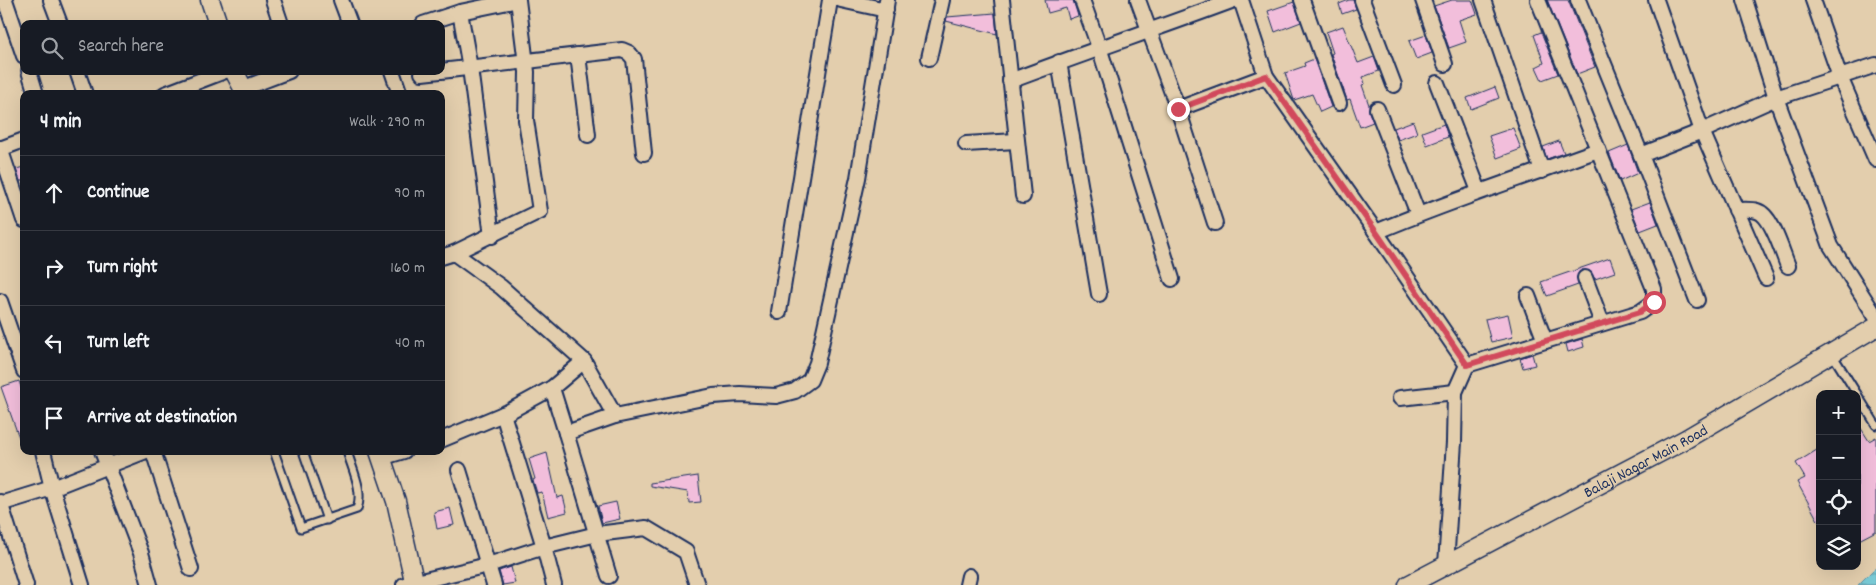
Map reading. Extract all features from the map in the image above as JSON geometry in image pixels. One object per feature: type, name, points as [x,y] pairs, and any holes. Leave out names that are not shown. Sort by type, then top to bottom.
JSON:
[{"type":"street","points":[[5,0],[20,44]]},
{"type":"street","points":[[52,0],[59,20]]},
{"type":"street","points":[[210,0],[217,20]]},
{"type":"street","points":[[273,0],[280,20]]},
{"type":"street","points":[[341,0],[348,20]]},
{"type":"street","points":[[432,20],[456,9],[518,0],[527,72],[526,120],[540,212],[448,256]]},
{"type":"street","points":[[779,312],[830,0]]},
{"type":"street","points":[[566,434],[615,416],[713,396],[740,394],[776,396],[795,391],[810,380],[817,363],[858,178],[886,5],[841,0]]},
{"type":"street","points":[[929,58],[942,0]]},
{"type":"street","points":[[1002,0],[1023,196]]},
{"type":"street","points":[[1082,0],[1099,47],[1172,278]]},
{"type":"street","points":[[1138,0],[1178,109],[1215,223]]},
{"type":"street","points":[[1010,81],[1099,47],[1149,32],[1234,0]]},
{"type":"street","points":[[1241,0],[1266,76],[1467,365]]},
{"type":"street","points":[[1302,0],[1339,103]]},
{"type":"street","points":[[1362,0],[1394,85]]},
{"type":"street","points":[[1423,0],[1446,64]]},
{"type":"street","points":[[1483,0],[1542,171]]},
{"type":"street","points":[[1446,565],[1454,442],[1455,392],[1467,365],[1640,312],[1654,302],[1654,289],[1538,0]]},
{"type":"street","points":[[1578,0],[1641,154],[1697,300]]},
{"type":"street","points":[[1656,0],[1702,131],[1766,278]]},
{"type":"street","points":[[1745,0],[1776,98],[1831,246],[1876,317]]},
{"type":"street","points":[[1813,0],[1840,77],[1876,160]]},
{"type":"street","points":[[456,9],[470,68],[492,236]]},
{"type":"street","points":[[445,71],[622,50],[629,53],[634,59],[644,153]]},
{"type":"street","points":[[578,55],[588,135]]},
{"type":"street","points":[[1059,62],[1099,294]]},
{"type":"street","points":[[1641,154],[1702,131],[1776,98],[1876,65]]},
{"type":"street","points":[[30,75],[35,90]]},
{"type":"street","points":[[79,75],[84,90]]},
{"type":"street","points":[[175,90],[215,75]]},
{"type":"street","points":[[236,75],[244,90]]},
{"type":"street","points":[[247,90],[280,75]]},
{"type":"street","points":[[393,75],[399,90]]},
{"type":"street","points":[[1178,109],[1266,76]]},
{"type":"street","points":[[1436,83],[1480,191]]},
{"type":"street","points":[[1377,109],[1418,214]]},
{"type":"street","points":[[966,144],[1016,141]]},
{"type":"street","points":[[20,142],[0,149],[20,208]]},
{"type":"street","points":[[1376,232],[1480,191],[1598,150]]},
{"type":"street","points":[[1736,210],[1758,211],[1765,216],[1771,224],[1788,266]]},
{"type":"street","points":[[448,256],[501,287],[584,361],[615,416]]},
{"type":"street","points":[[1585,278],[1602,323]]},
{"type":"street","points":[[1528,296],[1545,341]]},
{"type":"street","points":[[0,301],[20,359]]},
{"type":"street","name":"Balaji Nagar Main Road","points":[[1408,585],[1686,439],[1876,327]]},
{"type":"street","points":[[445,438],[504,414],[552,388],[584,361]]},
{"type":"street","points":[[552,388],[609,576]]},
{"type":"street","points":[[1400,398],[1455,392]]},
{"type":"street","points":[[504,414],[554,585]]},
{"type":"street","points":[[44,455],[52,488],[82,585]]},
{"type":"street","points":[[104,455],[141,553],[150,585]]},
{"type":"street","points":[[26,585],[0,503],[52,488],[136,455]]},
{"type":"street","points":[[154,455],[191,569]]},
{"type":"street","points":[[380,455],[396,501],[411,584],[488,565],[544,547],[597,534],[646,528],[686,552],[697,585]]},
{"type":"street","points":[[459,470],[494,585]]},
{"type":"lane","points":[[1832,353],[1855,390]]},
{"type":"lane","points":[[1861,401],[1876,425]]},
{"type":"lane","points":[[275,455],[300,528],[357,509],[360,501],[358,486],[348,455]]},
{"type":"lane","points":[[304,455],[328,520]]},
{"type":"water","points":[[1876,568],[1876,585],[1858,585],[1873,570]]},
{"type":"building","points":[[1045,0],[1073,0],[1078,16],[1069,19],[1066,8],[1048,13]]},
{"type":"building","points":[[1353,0],[1356,9],[1342,14],[1339,4]]},
{"type":"building","points":[[1452,0],[1472,0],[1477,14],[1459,20],[1466,42],[1449,48],[1434,6]]},
{"type":"building","points":[[1547,0],[1568,0],[1595,67],[1577,74]]},
{"type":"building","points":[[1294,2],[1301,22],[1275,32],[1268,11]]},
{"type":"building","points":[[995,13],[997,34],[946,21],[947,17]]},
{"type":"building","points":[[1343,26],[1358,63],[1374,57],[1379,71],[1363,77],[1365,84],[1362,85],[1373,122],[1360,127],[1350,99],[1347,100],[1331,54],[1333,53],[1326,32]]},
{"type":"building","points":[[1541,32],[1558,74],[1542,80],[1536,67],[1544,63],[1534,35]]},
{"type":"building","points":[[1426,35],[1432,53],[1416,59],[1409,41]]},
{"type":"building","points":[[1314,59],[1331,107],[1320,112],[1312,94],[1294,100],[1285,73],[1305,66],[1304,63]]},
{"type":"building","points":[[1495,87],[1499,98],[1471,109],[1467,98]]},
{"type":"building","points":[[1413,121],[1417,133],[1398,140],[1394,128]]},
{"type":"building","points":[[1444,124],[1448,137],[1427,145],[1422,132]]},
{"type":"building","points":[[1513,128],[1521,149],[1497,158],[1489,136]]},
{"type":"building","points":[[1559,141],[1564,153],[1547,159],[1543,147]]},
{"type":"building","points":[[1628,145],[1638,173],[1620,181],[1609,153]]},
{"type":"building","points":[[20,168],[20,181],[16,169]]},
{"type":"building","points":[[1650,202],[1658,224],[1640,231],[1631,209]]},
{"type":"building","points":[[1610,258],[1615,272],[1595,279],[1590,271],[1582,270],[1577,276],[1578,285],[1547,296],[1541,282]]},
{"type":"building","points":[[1508,314],[1513,337],[1491,342],[1485,319]]},
{"type":"building","points":[[1582,339],[1584,347],[1568,352],[1566,344]]},
{"type":"building","points":[[1532,354],[1535,365],[1523,368],[1520,358]]},
{"type":"building","points":[[19,381],[20,440],[1,387]]},
{"type":"building","points":[[1861,428],[1869,441],[1876,437],[1876,531],[1861,539]]},
{"type":"building","points":[[1816,450],[1816,517],[1797,482],[1805,478],[1796,463]]},
{"type":"building","points":[[547,453],[557,498],[563,496],[567,512],[548,517],[542,492],[537,493],[529,459]]},
{"type":"building","points":[[698,476],[701,502],[689,503],[688,492],[650,486],[650,483]]},
{"type":"building","points":[[616,502],[620,519],[602,523],[598,506]]},
{"type":"building","points":[[450,508],[454,525],[437,529],[434,512]]},
{"type":"building","points":[[511,567],[515,583],[503,585],[499,571]]},
{"type":"route","points":[[1178,109],[1266,76],[1467,365],[1640,312],[1654,302]]}]
